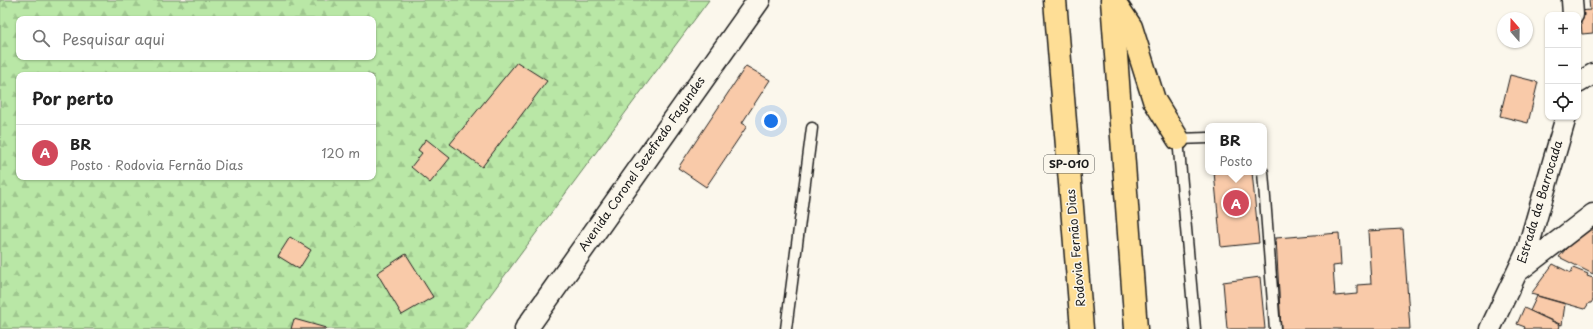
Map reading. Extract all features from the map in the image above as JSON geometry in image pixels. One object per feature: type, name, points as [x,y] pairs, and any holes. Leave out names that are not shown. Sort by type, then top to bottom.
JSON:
[{"type":"highway","name":"Rodovia Fernão Dias","points":[[1055,0],[1082,329]]},
{"type":"highway","points":[[1112,0],[1131,27],[1154,100],[1178,139]]},
{"type":"highway","points":[[1112,0],[1136,329]]},
{"type":"main road","name":"Avenida Coronel Sezefredo Fagundes","points":[[526,329],[759,0]]},
{"type":"street","points":[[1572,0],[1573,12]]},
{"type":"street","points":[[1581,81],[1593,74]]},
{"type":"street","name":"Estrada da Barrocada","points":[[1490,329],[1527,251],[1565,120]]},
{"type":"street","points":[[1518,271],[1593,214]]},
{"type":"lane","points":[[786,329],[812,128]]},
{"type":"lane","points":[[1195,329],[1178,139],[1205,138]]},
{"type":"lane","points":[[1263,175],[1276,329]]},
{"type":"green space","points":[[0,0],[709,0],[465,329],[0,329]]},
{"type":"building","points":[[1589,0],[1593,0],[1593,33],[1582,34],[1580,11],[1590,10]]},
{"type":"building","points":[[517,62],[547,81],[482,167],[450,144]]},
{"type":"building","points":[[746,66],[770,80],[742,123],[747,126],[706,187],[678,168]]},
{"type":"building","points":[[1510,75],[1538,82],[1528,123],[1500,116]]},
{"type":"building","points":[[426,139],[450,158],[430,183],[411,167],[422,153],[418,150]]},
{"type":"building","points":[[1214,175],[1252,175],[1259,243],[1221,247]]},
{"type":"building","points":[[1593,227],[1593,274],[1559,257],[1577,236]]},
{"type":"building","points":[[1403,229],[1410,329],[1281,329],[1276,238],[1339,233],[1341,265],[1333,266],[1335,296],[1357,294],[1357,285],[1371,284],[1368,231]]},
{"type":"building","points":[[290,237],[311,250],[299,269],[278,256]]},
{"type":"building","points":[[406,254],[433,297],[402,315],[377,273]]},
{"type":"building","points":[[1553,264],[1571,273],[1573,268],[1588,274],[1587,276],[1593,278],[1593,300],[1585,309],[1531,294]]},
{"type":"building","points":[[1260,277],[1265,329],[1227,329],[1223,282]]},
{"type":"building","points":[[1537,296],[1565,304],[1562,325],[1530,311]]},
{"type":"building","points":[[1524,308],[1560,325],[1559,329],[1524,329],[1525,327],[1517,324]]},
{"type":"building","points":[[294,319],[326,328],[326,329],[291,329]]},
{"type":"place","name":"BR","points":[[1236,203]]}]
